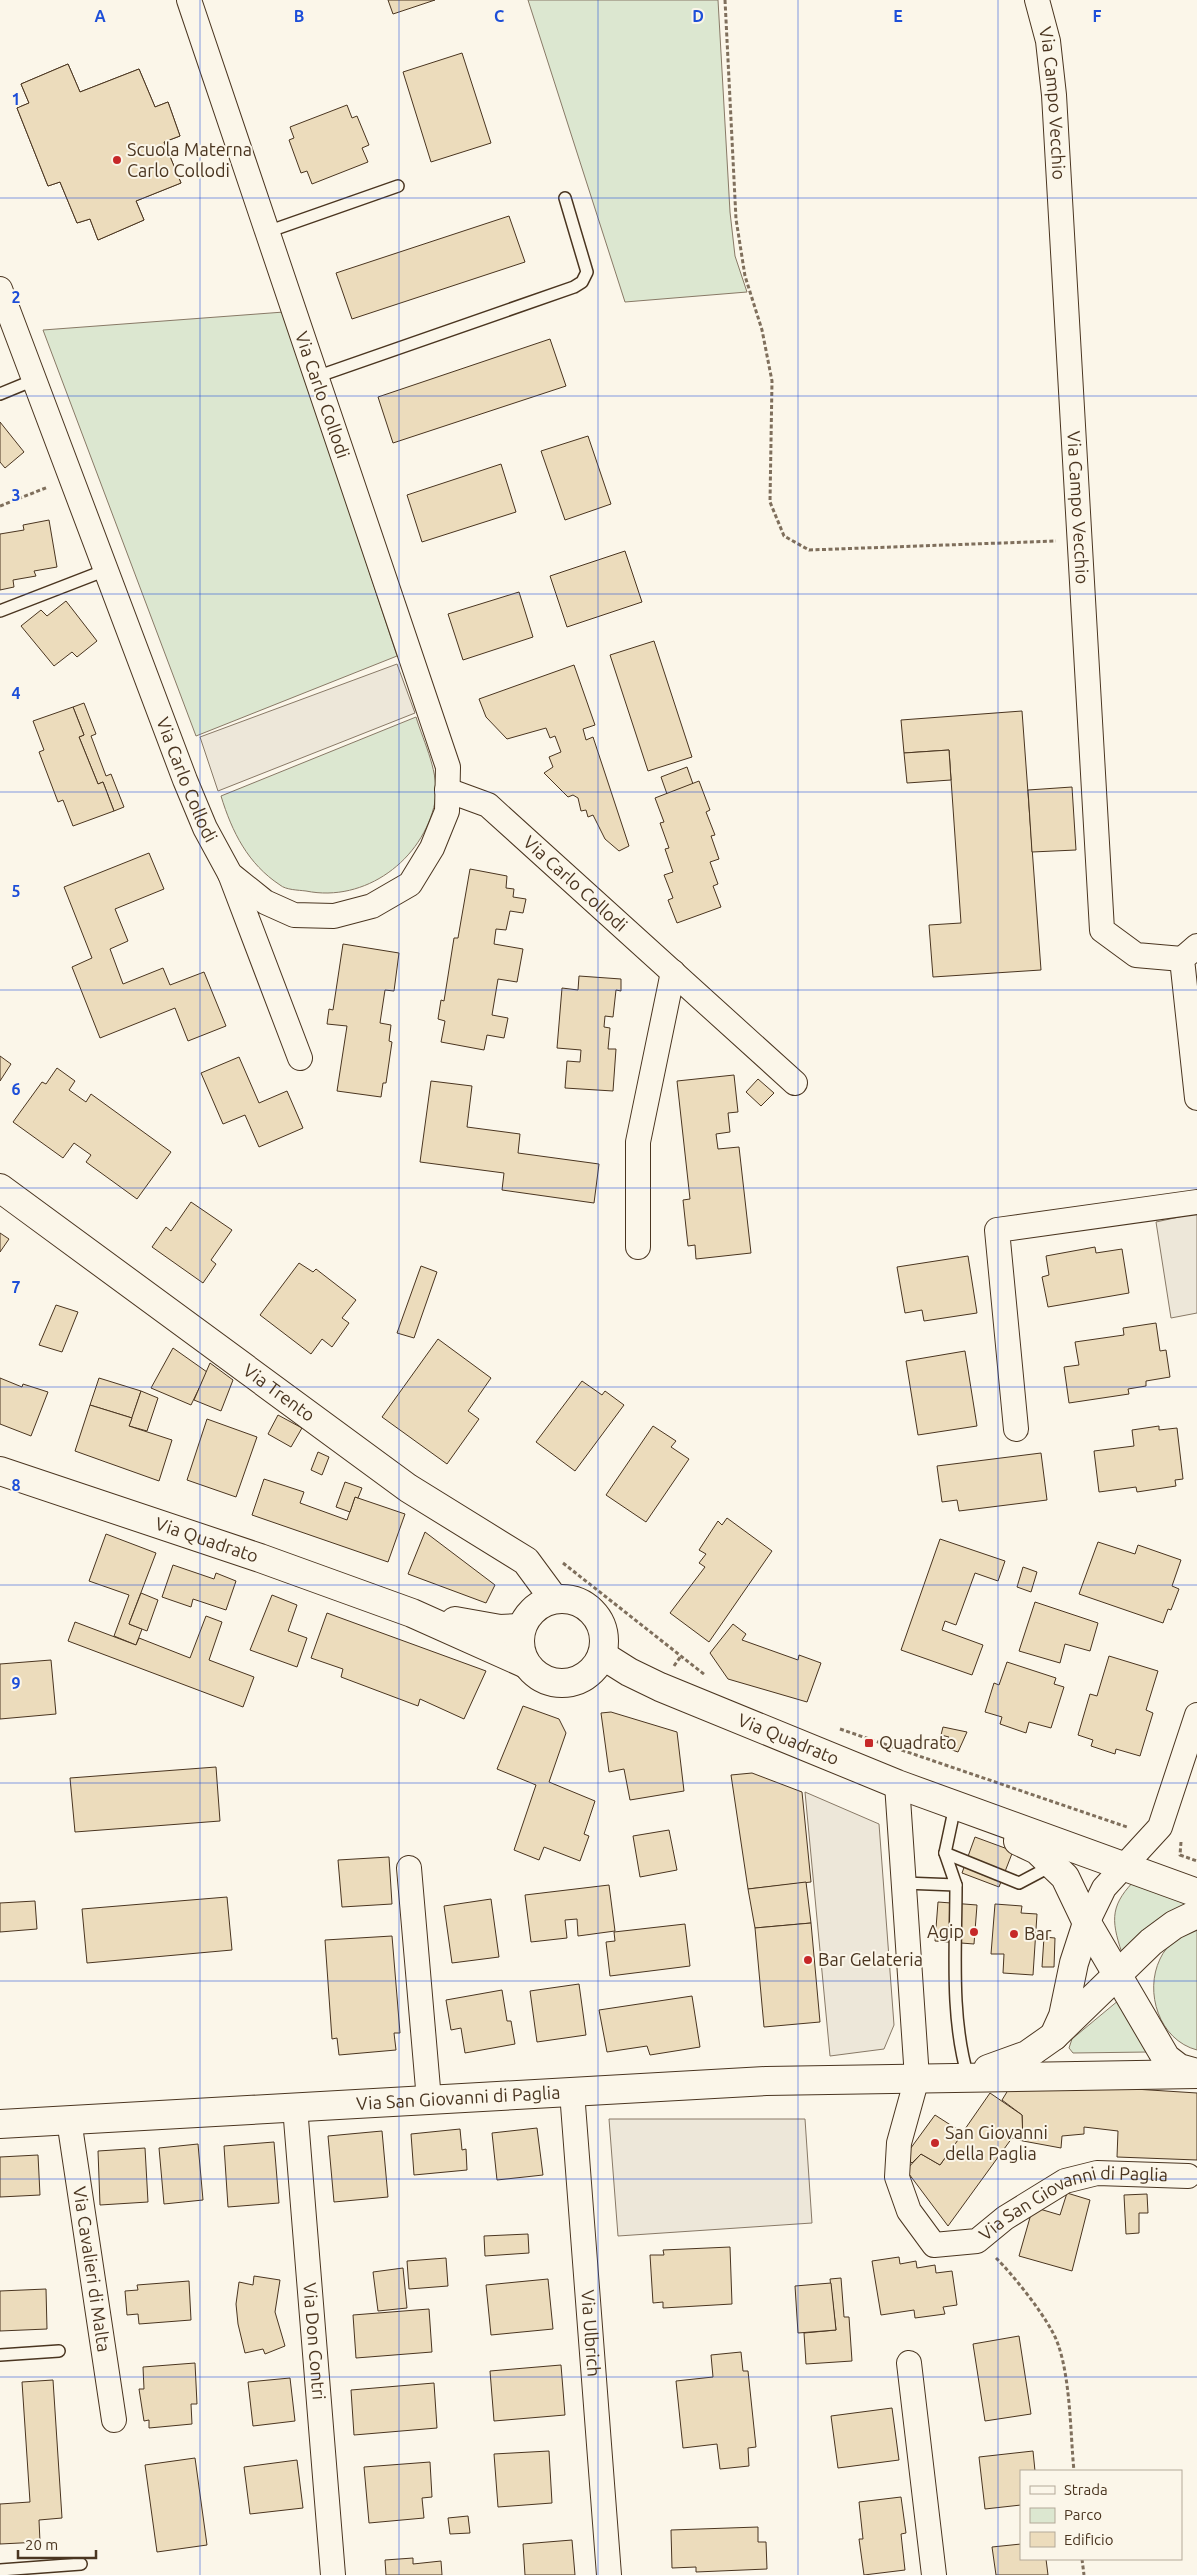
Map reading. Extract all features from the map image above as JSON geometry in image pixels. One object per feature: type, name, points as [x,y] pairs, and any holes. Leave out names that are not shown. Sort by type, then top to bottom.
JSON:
[{"type":"street","name":"Via Carlo Collodi","points":[[189,0],[448,767],[447,811],[432,848],[410,884],[372,906],[334,916],[294,915],[265,902],[230,874]]},
{"type":"street","name":"Via Campo Vecchio","points":[[1037,0],[1048,41],[1054,95],[1102,930],[1136,954],[1189,952]]},
{"type":"street","name":"Via Carlo Collodi","points":[[0,289],[185,780],[206,828],[230,874],[300,1058]]},
{"type":"street","name":"Via Carlo Collodi","points":[[447,790],[488,805],[795,1083]]},
{"type":"street","points":[[1189,952],[1197,1098]]},
{"type":"street","points":[[638,1248],[638,1142],[673,972]]},
{"type":"street","name":"Via Trento","points":[[0,1188],[408,1488],[526,1561],[554,1599]]},
{"type":"street","points":[[1016,1429],[997,1230],[1197,1202]]},
{"type":"street","name":"Via Quadrato","points":[[0,1470],[260,1558],[412,1613],[526,1664],[535,1674],[547,1681],[560,1684],[573,1682],[586,1676],[596,1667],[602,1655],[629,1672],[660,1687],[896,1784],[1197,1893]]},
{"type":"street","points":[[526,1664],[521,1653],[521,1628],[534,1609],[554,1599],[569,1599],[583,1604],[594,1613],[602,1626],[604,1641],[602,1655]]},
{"type":"street","name":"Via Quadrato","points":[[412,1613],[500,1629],[521,1628]]},
{"type":"street","points":[[1054,2036],[1063,2016],[1074,1963],[1087,1923],[1104,1888],[1160,1827],[1197,1714]]},
{"type":"street","points":[[896,1784],[917,2078]]},
{"type":"street","points":[[967,1811],[1003,1833],[1037,1850],[1065,1877],[1087,1923],[1166,2058],[1180,2068],[1197,2073]]},
{"type":"street","points":[[409,1868],[429,2100]]},
{"type":"street","points":[[968,2077],[1027,2055],[1054,2036],[1151,1942],[1174,1924],[1197,1914]]},
{"type":"street","name":"Via San Giovanni di Paglia","points":[[0,2124],[766,2081],[1197,2073]]},
{"type":"street","name":"Via San Giovanni di Paglia","points":[[917,2078],[899,2143],[898,2177],[909,2211],[934,2245],[977,2241],[1005,2218],[1066,2181],[1097,2173],[1188,2176]]},
{"type":"street","name":"Via Ulbrich","points":[[572,2092],[610,2575]]},
{"type":"street","name":"Via Don Contri","points":[[296,2107],[333,2575]]},
{"type":"street","name":"Via Cavalieri di Malta","points":[[69,2120],[114,2420]]},
{"type":"street","points":[[909,2363],[934,2575]]},
{"type":"lane","points":[[267,232],[398,186]]},
{"type":"lane","points":[[316,378],[574,287],[582,282],[587,272],[565,198]]},
{"type":"lane","points":[[0,394],[34,380]]},
{"type":"lane","points":[[0,611],[106,570]]},
{"type":"lane","points":[[967,1811],[945,1853],[956,1885],[958,2025],[961,2053],[968,2077]]},
{"type":"lane","points":[[945,1853],[1019,1883],[1053,1864]]},
{"type":"lane","points":[[904,1883],[956,1885]]},
{"type":"lane","points":[[0,2355],[59,2351]]},
{"type":"lane","points":[[0,2570],[81,2564]]},
{"type":"path","points":[[725,0],[736,219],[745,276],[762,330],[772,381],[770,502],[784,536],[808,550],[1081,540]]},
{"type":"path","points":[[0,506],[71,478]]},
{"type":"path","points":[[557,1559],[710,1679]]},
{"type":"path","points":[[836,1728],[1133,1828],[1141,1821],[1160,1827],[1181,1839],[1180,1855],[1197,1861]]},
{"type":"path","points":[[977,2241],[1008,2270],[1053,2332],[1064,2368],[1074,2470]]},
{"type":"path","points":[[1082,2560],[1084,2575]]},
{"type":"green space","points":[[528,0],[718,0],[730,212],[735,256],[747,292],[625,302]]},
{"type":"green space","points":[[284,312],[397,656],[196,736],[43,330]]},
{"type":"green space","points":[[416,717],[433,770],[436,791],[435,802],[428,823],[418,842],[404,859],[388,873],[370,883],[349,890],[328,893],[285,888],[269,877],[250,857],[243,846],[230,822],[221,796]]},
{"type":"green space","points":[[1137,1878],[1197,1897],[1122,1953],[1116,1930],[1115,1912],[1122,1896]]},
{"type":"green space","points":[[1197,1928],[1197,2050],[1184,2045],[1164,2026],[1158,2013],[1154,1986],[1155,1972],[1163,1953],[1176,1940]]},
{"type":"green space","points":[[1119,2000],[1148,2052],[1073,2053],[1069,2048],[1072,2039]]},
{"type":"shaded area","points":[[397,664],[415,713],[218,791],[200,737]]},
{"type":"shaded area","points":[[1197,1213],[1197,1313],[1171,1318],[1156,1222]]},
{"type":"shaded area","points":[[805,1792],[879,1824],[894,2025],[884,2049],[830,2056]]},
{"type":"shaded area","points":[[609,2119],[805,2119],[812,2223],[618,2236]]},
{"type":"building","points":[[388,0],[435,0],[393,14]]},
{"type":"building","points":[[462,53],[491,143],[431,162],[403,72]]},
{"type":"building","points":[[68,64],[80,92],[139,69],[155,107],[168,102],[180,136],[164,142],[181,183],[136,201],[144,220],[98,240],[90,219],[77,223],[60,182],[48,186],[17,108],[29,103],[21,84]],"holes":[[[119,125],[129,151],[106,159],[96,133]]]},
{"type":"building","points":[[68,64],[80,92],[139,69],[155,107],[168,102],[180,136],[164,142],[181,183],[136,201],[144,220],[98,240],[90,219],[77,223],[60,182],[48,186],[17,108],[29,103],[21,84]]},
{"type":"building","points":[[347,105],[352,118],[357,116],[369,145],[362,148],[368,162],[312,184],[307,171],[301,173],[289,140],[294,138],[290,127]]},
{"type":"building","points":[[509,216],[525,262],[352,319],[336,273]]},
{"type":"building","points":[[550,339],[566,386],[393,443],[378,397]]},
{"type":"building","points":[[0,422],[24,452],[5,468],[0,462]]},
{"type":"building","points":[[588,436],[611,504],[565,520],[541,451]]},
{"type":"building","points":[[501,464],[516,512],[422,542],[407,495]]},
{"type":"building","points":[[49,520],[57,567],[34,571],[36,576],[13,580],[14,587],[0,590],[0,534],[24,530],[23,525]]},
{"type":"building","points":[[625,551],[642,602],[567,627],[550,576]]},
{"type":"building","points":[[519,592],[533,637],[463,660],[448,614]]},
{"type":"building","points":[[66,601],[97,641],[77,657],[72,652],[54,666],[21,626],[41,610],[47,616]]},
{"type":"building","points":[[654,641],[692,757],[648,771],[610,655]]},
{"type":"building","points":[[574,665],[595,725],[583,729],[586,740],[593,737],[629,846],[619,851],[605,839],[593,815],[588,817],[586,810],[581,811],[578,798],[573,795],[568,797],[544,773],[553,767],[549,757],[561,752],[555,736],[550,738],[546,728],[507,739],[486,717],[479,699]]},
{"type":"building","points":[[84,703],[96,734],[91,736],[106,776],[111,774],[124,807],[114,811],[103,782],[98,784],[79,737],[84,735],[73,707]]},
{"type":"building","points":[[73,707],[84,735],[79,737],[98,784],[103,782],[114,811],[73,826],[63,800],[58,802],[39,752],[44,750],[33,721]]},
{"type":"building","points":[[1022,711],[1041,970],[933,977],[929,925],[961,923],[949,750],[904,753],[901,720]]},
{"type":"building","points":[[949,750],[951,780],[907,783],[904,753]]},
{"type":"building","points":[[687,767],[693,784],[667,794],[661,777]]},
{"type":"building","points":[[699,781],[710,810],[706,812],[715,835],[711,836],[719,859],[710,862],[718,884],[713,886],[721,907],[677,923],[668,900],[673,898],[664,875],[673,872],[665,849],[669,848],[660,823],[664,822],[655,798]]},
{"type":"building","points":[[1072,787],[1076,850],[1032,852],[1028,790]]},
{"type":"building","points":[[149,853],[164,889],[115,909],[128,941],[110,949],[123,984],[163,968],[170,985],[204,972],[226,1026],[188,1041],[175,1008],[100,1038],[72,967],[92,958],[64,887]]},
{"type":"building","points":[[470,869],[507,876],[506,888],[514,889],[513,897],[526,899],[523,913],[510,911],[506,930],[496,929],[494,944],[523,949],[517,982],[498,979],[492,1015],[508,1018],[504,1038],[487,1035],[484,1050],[441,1042],[445,1021],[438,1019],[441,1000],[444,1001],[454,938],[458,938]]},
{"type":"building","points":[[343,944],[399,953],[394,991],[385,990],[380,1023],[391,1025],[389,1041],[392,1042],[386,1083],[383,1083],[381,1097],[337,1091],[347,1026],[327,1024],[329,1009],[333,1010]]},
{"type":"building","points":[[579,976],[621,979],[621,991],[616,990],[613,1017],[605,1016],[604,1027],[610,1028],[608,1049],[616,1049],[613,1091],[565,1088],[567,1061],[580,1062],[581,1050],[557,1048],[562,988],[578,990]]},
{"type":"building","points":[[0,1056],[11,1064],[0,1081]]},
{"type":"building","points":[[239,1057],[259,1103],[287,1091],[303,1128],[259,1147],[245,1115],[223,1124],[201,1073]]},
{"type":"building","points":[[57,1068],[75,1081],[69,1090],[86,1102],[91,1094],[171,1152],[137,1199],[86,1162],[91,1155],[74,1143],[63,1158],[13,1122],[42,1082],[46,1084]]},
{"type":"building","points":[[734,1075],[738,1112],[728,1113],[730,1132],[716,1134],[718,1149],[739,1147],[751,1253],[696,1259],[695,1245],[688,1246],[683,1200],[690,1199],[677,1081]]},
{"type":"building","points":[[758,1079],[774,1093],[761,1106],[746,1092]]},
{"type":"building","points":[[431,1081],[472,1086],[467,1127],[520,1134],[518,1153],[599,1164],[594,1203],[502,1190],[504,1173],[420,1162]]},
{"type":"building","points":[[191,1202],[232,1230],[211,1260],[216,1264],[203,1283],[152,1247],[166,1227],[171,1231]]},
{"type":"building","points":[[0,1233],[9,1239],[0,1252]]},
{"type":"building","points":[[1095,1247],[1096,1253],[1122,1249],[1129,1293],[1048,1307],[1042,1277],[1049,1275],[1046,1256]]},
{"type":"building","points":[[968,1256],[977,1313],[924,1321],[922,1310],[905,1313],[897,1267]]},
{"type":"building","points":[[299,1263],[313,1272],[316,1269],[356,1300],[342,1318],[349,1323],[332,1347],[322,1339],[311,1354],[260,1315]]},
{"type":"building","points":[[421,1266],[437,1272],[414,1338],[397,1333]]},
{"type":"building","points":[[56,1305],[78,1312],[62,1352],[39,1345]]},
{"type":"building","points":[[1156,1323],[1160,1351],[1166,1350],[1170,1377],[1146,1381],[1146,1386],[1128,1389],[1129,1394],[1069,1403],[1064,1367],[1079,1365],[1075,1342],[1124,1335],[1123,1328]]},
{"type":"building","points":[[438,1339],[491,1378],[468,1411],[479,1419],[447,1464],[382,1417]]},
{"type":"building","points":[[173,1348],[207,1372],[191,1405],[151,1388]]},
{"type":"building","points":[[965,1351],[977,1426],[918,1435],[906,1361]]},
{"type":"building","points":[[210,1363],[233,1380],[221,1411],[194,1400]]},
{"type":"building","points":[[0,1378],[22,1387],[23,1384],[48,1392],[31,1436],[0,1424]]},
{"type":"building","points":[[99,1378],[141,1391],[132,1418],[90,1405]]},
{"type":"building","points":[[582,1381],[602,1395],[605,1391],[624,1405],[575,1471],[536,1442]]},
{"type":"building","points":[[141,1391],[158,1398],[147,1431],[129,1426]]},
{"type":"building","points":[[90,1405],[132,1418],[129,1426],[172,1440],[159,1481],[75,1451]]},
{"type":"building","points":[[278,1415],[302,1428],[291,1447],[268,1434]]},
{"type":"building","points":[[207,1419],[257,1437],[236,1497],[187,1480]]},
{"type":"building","points":[[653,1426],[676,1441],[671,1447],[689,1459],[646,1522],[606,1495]]},
{"type":"building","points":[[1159,1426],[1159,1430],[1177,1428],[1183,1479],[1175,1480],[1176,1486],[1137,1492],[1136,1487],[1099,1492],[1094,1451],[1134,1446],[1132,1430]]},
{"type":"building","points":[[318,1452],[329,1457],[322,1475],[311,1470]]},
{"type":"building","points":[[1041,1453],[1047,1500],[959,1511],[957,1500],[942,1502],[937,1466]]},
{"type":"building","points":[[264,1479],[304,1492],[300,1503],[347,1520],[355,1497],[405,1514],[388,1562],[252,1515]]},
{"type":"building","points":[[345,1482],[362,1488],[358,1498],[355,1497],[350,1512],[336,1507]]},
{"type":"building","points":[[727,1518],[772,1551],[709,1642],[670,1613],[705,1567],[699,1563],[706,1554],[699,1550],[718,1521],[722,1525]]},
{"type":"building","points":[[425,1532],[495,1585],[486,1603],[408,1574]]},
{"type":"building","points":[[106,1534],[156,1553],[129,1624],[142,1629],[136,1645],[114,1636],[129,1595],[89,1581]]},
{"type":"building","points":[[940,1539],[1005,1561],[998,1581],[975,1573],[956,1625],[945,1621],[942,1630],[983,1645],[972,1675],[901,1650]]},
{"type":"building","points":[[1098,1542],[1135,1554],[1138,1545],[1181,1560],[1172,1586],[1179,1589],[1171,1610],[1168,1609],[1163,1623],[1079,1594]]},
{"type":"building","points":[[173,1565],[214,1579],[216,1573],[236,1581],[226,1610],[193,1599],[191,1607],[162,1597]]},
{"type":"building","points":[[1023,1567],[1037,1572],[1031,1592],[1017,1587]]},
{"type":"building","points":[[141,1593],[158,1600],[147,1631],[129,1624]]},
{"type":"building","points":[[272,1595],[297,1605],[288,1631],[307,1638],[297,1667],[250,1650]]},
{"type":"building","points":[[1035,1602],[1098,1623],[1090,1651],[1065,1644],[1060,1663],[1019,1651]]},
{"type":"building","points":[[327,1613],[486,1671],[464,1719],[420,1699],[418,1706],[341,1677],[343,1669],[311,1658]]},
{"type":"building","points":[[206,1616],[222,1622],[209,1660],[254,1677],[243,1707],[68,1641],[75,1622],[136,1645],[139,1638],[190,1658]]},
{"type":"building","points":[[733,1624],[746,1634],[742,1640],[798,1660],[799,1655],[821,1663],[807,1702],[728,1679],[710,1653]]},
{"type":"building","points":[[1109,1656],[1158,1671],[1146,1710],[1153,1713],[1140,1756],[1116,1749],[1115,1754],[1091,1746],[1093,1740],[1078,1735],[1090,1694],[1097,1696]]},
{"type":"building","points":[[51,1660],[56,1714],[0,1719],[0,1664]]},
{"type":"building","points":[[1007,1662],[1056,1678],[1054,1684],[1064,1687],[1051,1728],[1029,1722],[1026,1733],[1000,1724],[1002,1717],[985,1712],[994,1683],[999,1685]]},
{"type":"building","points":[[523,1706],[559,1719],[566,1733],[549,1782],[595,1801],[584,1834],[589,1836],[580,1861],[544,1847],[539,1860],[514,1850],[536,1785],[497,1769]]},
{"type":"building","points":[[611,1712],[677,1732],[684,1791],[630,1800],[624,1769],[609,1772],[601,1713]]},
{"type":"building","points":[[943,1727],[967,1732],[958,1752],[943,1747],[949,1737],[941,1735]]},
{"type":"building","points":[[216,1767],[220,1821],[75,1832],[70,1778]]},
{"type":"building","points":[[752,1773],[802,1792],[811,1882],[748,1889],[731,1775]]},
{"type":"building","points":[[669,1830],[677,1870],[640,1877],[633,1836]]},
{"type":"building","points":[[975,1837],[1013,1851],[999,1887],[962,1873]]},
{"type":"building","points":[[389,1857],[392,1904],[342,1907],[338,1860]]},
{"type":"building","points":[[806,1882],[811,1923],[755,1928],[748,1889]]},
{"type":"building","points":[[609,1885],[615,1931],[578,1936],[577,1919],[565,1920],[567,1938],[531,1942],[525,1895]]},
{"type":"building","points":[[227,1897],[232,1950],[87,1963],[82,1909]]},
{"type":"building","points":[[491,1899],[499,1957],[452,1963],[444,1906]]},
{"type":"building","points":[[35,1901],[37,1929],[0,1932],[0,1903]]},
{"type":"building","points":[[938,1902],[977,1905],[974,1944],[935,1941]]},
{"type":"building","name":"Bar","points":[[995,1904],[1022,1906],[1021,1913],[1037,1914],[1033,1975],[1003,1973],[1004,1954],[991,1954]]},
{"type":"building","points":[[811,1923],[820,2022],[764,2027],[755,1928]]},
{"type":"building","points":[[685,1924],[690,1966],[610,1976],[606,1942],[615,1941],[614,1932]]},
{"type":"building","points":[[392,1936],[400,2033],[394,2033],[396,2050],[339,2055],[337,2038],[332,2039],[325,1940]]},
{"type":"building","points":[[1044,1937],[1055,1938],[1054,1967],[1042,1967]]},
{"type":"building","points":[[579,1984],[586,2035],[537,2042],[530,1991]]},
{"type":"building","points":[[502,1990],[507,2021],[511,2021],[515,2044],[465,2053],[461,2028],[451,2030],[446,2000]]},
{"type":"building","points":[[692,1996],[700,2047],[650,2055],[647,2046],[607,2052],[599,2010]]},
{"type":"building","points":[[1010,2087],[1103,2087],[1197,2093],[1197,2160],[1117,2157],[1118,2131],[1084,2127],[1084,2134],[1062,2136],[1061,2148],[1023,2141],[1022,2115],[1002,2100]]},
{"type":"building","points":[[990,2093],[1022,2115],[1023,2141],[1012,2138],[948,2226],[906,2170],[921,2154],[940,2165]]},
{"type":"building","name":"San Giovanni della Paglia","points":[[935,2115],[963,2133],[940,2165],[921,2154],[912,2163],[905,2156]]},
{"type":"building","points":[[537,2128],[543,2175],[497,2180],[492,2133]]},
{"type":"building","points":[[460,2129],[462,2150],[466,2149],[467,2170],[414,2175],[411,2134]]},
{"type":"building","points":[[382,2131],[388,2197],[334,2202],[328,2136]]},
{"type":"building","points":[[274,2142],[279,2203],[228,2207],[224,2146]]},
{"type":"building","points":[[198,2144],[203,2200],[164,2204],[159,2148]]},
{"type":"building","points":[[145,2148],[148,2202],[100,2205],[98,2151]]},
{"type":"building","points":[[38,2155],[40,2195],[0,2197],[0,2157]]},
{"type":"building","points":[[1067,2193],[1090,2200],[1072,2271],[1019,2256],[1033,2207],[1060,2215]]},
{"type":"building","points":[[1147,2194],[1148,2213],[1139,2213],[1139,2233],[1126,2234],[1124,2195]]},
{"type":"building","points":[[528,2234],[529,2253],[485,2256],[484,2236]]},
{"type":"building","points":[[730,2247],[732,2304],[663,2308],[663,2302],[653,2303],[650,2255],[664,2255],[663,2250]]},
{"type":"building","points":[[899,2257],[900,2264],[916,2261],[917,2268],[935,2265],[936,2273],[952,2271],[957,2305],[943,2307],[945,2314],[915,2318],[914,2310],[881,2315],[872,2261]]},
{"type":"building","points":[[446,2258],[448,2286],[409,2289],[407,2261]]},
{"type":"building","points":[[403,2268],[407,2308],[378,2311],[373,2272]]},
{"type":"building","points":[[254,2276],[280,2280],[275,2312],[285,2346],[265,2354],[263,2349],[245,2353],[238,2324],[236,2304],[239,2282],[253,2285]]},
{"type":"building","points":[[841,2278],[844,2317],[849,2317],[852,2361],[806,2364],[804,2333],[836,2330],[830,2279]]},
{"type":"building","points":[[548,2279],[553,2329],[491,2335],[486,2285]]},
{"type":"building","points":[[189,2281],[191,2320],[139,2324],[138,2314],[127,2315],[125,2291],[138,2290],[137,2285]]},
{"type":"building","points":[[831,2283],[836,2330],[798,2333],[795,2286]]},
{"type":"building","points":[[46,2289],[47,2329],[0,2331],[0,2291]]},
{"type":"building","points":[[429,2309],[432,2352],[356,2358],[353,2315]]},
{"type":"building","points":[[1019,2336],[1031,2414],[985,2421],[973,2344]]},
{"type":"building","points":[[741,2352],[743,2371],[748,2371],[756,2447],[748,2448],[749,2466],[720,2469],[717,2444],[683,2448],[676,2381],[713,2377],[711,2355]]},
{"type":"building","points":[[195,2363],[197,2404],[191,2404],[192,2424],[149,2428],[149,2420],[144,2421],[139,2389],[144,2389],[143,2367]]},
{"type":"building","points":[[561,2365],[565,2415],[494,2421],[490,2371]]},
{"type":"building","points":[[290,2378],[295,2421],[253,2426],[248,2382]]},
{"type":"building","points":[[53,2380],[62,2518],[39,2520],[40,2542],[0,2544],[0,2504],[30,2502],[22,2382]]},
{"type":"building","points":[[434,2383],[437,2428],[354,2435],[351,2390]]},
{"type":"building","points":[[892,2408],[899,2460],[838,2468],[831,2416]]},
{"type":"building","points":[[549,2451],[552,2503],[498,2507],[494,2454]]},
{"type":"building","points":[[1033,2451],[1035,2470],[1020,2470],[1020,2505],[985,2509],[979,2457]]},
{"type":"building","points":[[195,2458],[207,2545],[157,2552],[145,2465]]},
{"type":"building","points":[[297,2460],[303,2508],[250,2514],[244,2467]]},
{"type":"building","points":[[430,2462],[432,2497],[422,2498],[424,2518],[369,2523],[364,2467]]},
{"type":"building","points":[[901,2497],[906,2533],[901,2534],[905,2570],[864,2575],[859,2539],[863,2539],[859,2502]]},
{"type":"building","points":[[468,2516],[470,2533],[450,2534],[448,2518]]},
{"type":"building","points":[[758,2527],[758,2542],[766,2542],[767,2569],[696,2572],[696,2567],[672,2568],[671,2530]]},
{"type":"building","points":[[572,2540],[575,2575],[525,2575],[523,2544]]},
{"type":"building","points":[[1020,2544],[1020,2560],[1046,2560],[1048,2575],[996,2575],[992,2547]]},
{"type":"building","points":[[413,2558],[413,2564],[441,2561],[442,2575],[386,2575],[385,2560]]},
{"type":"place","name":"Scuola Materna Carlo Collodi","points":[[117,160]]},
{"type":"place","name":"Quadrato","points":[[869,1743]]},
{"type":"place","name":"Agip","points":[[974,1932]]},
{"type":"place","name":"Bar","points":[[1014,1934]]},
{"type":"place","name":"Bar Gelateria","points":[[808,1960]]},
{"type":"place","name":"San Giovanni della Paglia","points":[[935,2143]]}]
